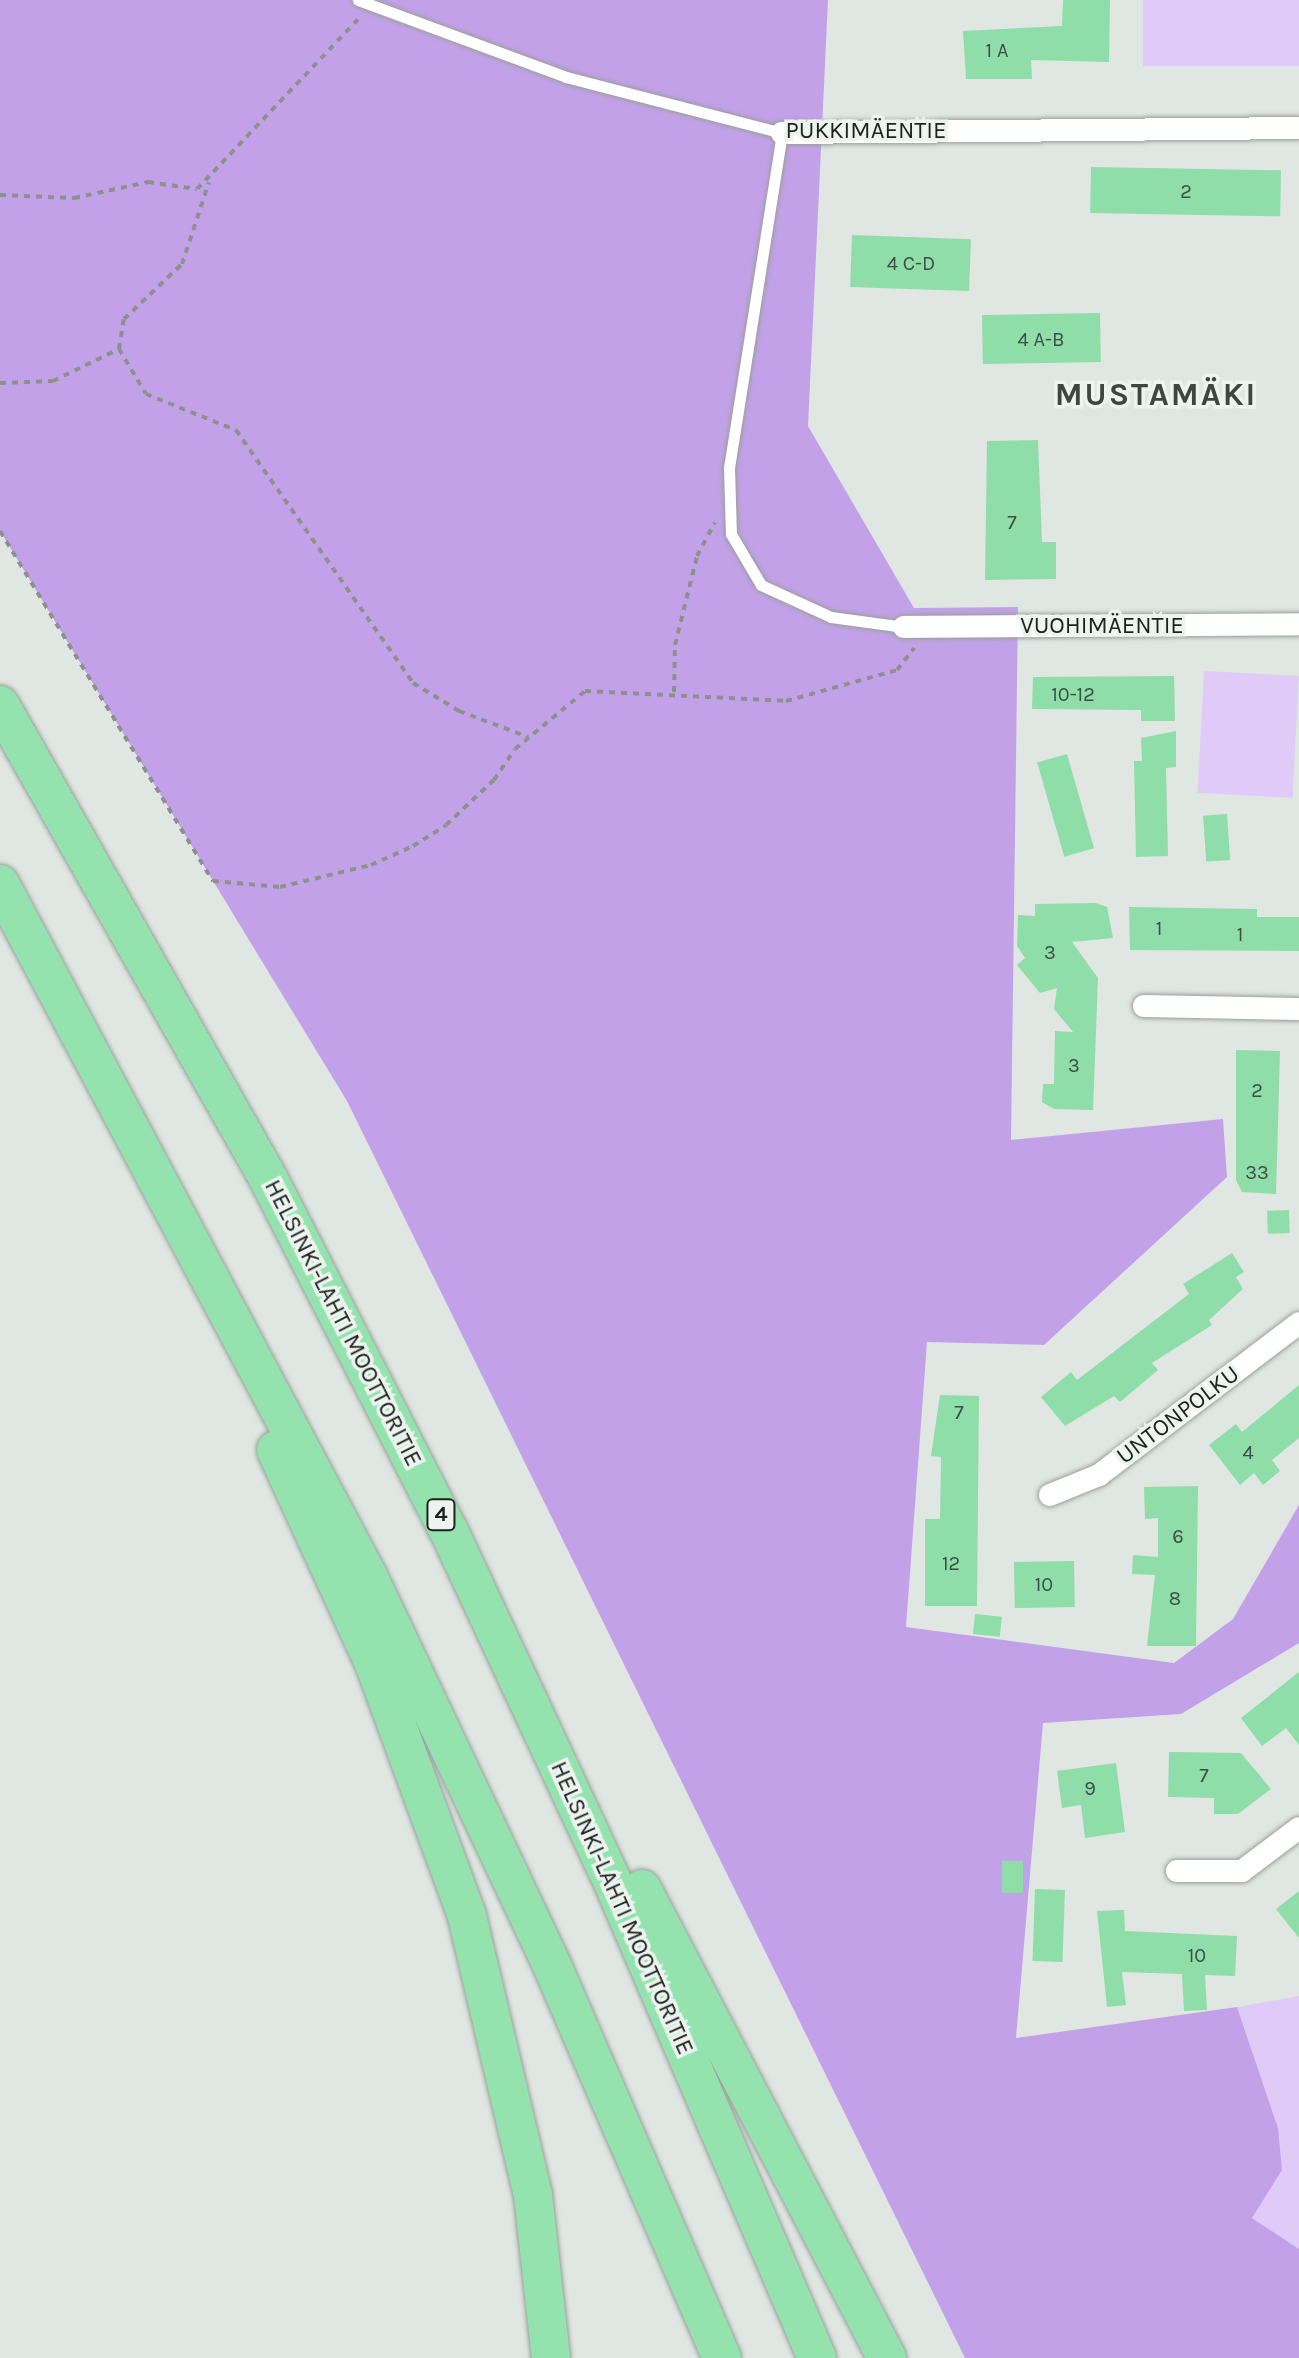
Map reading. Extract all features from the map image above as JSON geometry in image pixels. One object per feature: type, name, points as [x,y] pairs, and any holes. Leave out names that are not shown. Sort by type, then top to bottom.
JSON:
[{"type":"highway","name":"HELSINKI-LAHTI MOOTTORITIE","points":[[0,705],[268,1178],[448,1529],[617,1892],[817,2358]]},
{"type":"highway","points":[[0,884],[246,1335],[554,1970],[722,2358]]},
{"type":"highway","points":[[246,1335],[266,1429],[374,1663],[467,1916],[533,2195],[551,2358]]},
{"type":"highway","points":[[448,1529],[887,2358]]},
{"type":"street","name":"PUKKIMÄENTIE","points":[[782,133],[1299,128]]},
{"type":"street","name":"VUOHIMÄENTIE","points":[[913,627],[1299,624]]},
{"type":"street","points":[[1144,1006],[1299,1009]]},
{"type":"street","name":"UNTONPOLKU","points":[[1050,1495],[1099,1475],[1299,1323]]},
{"type":"street","points":[[1177,1871],[1242,1871],[1299,1828]]},
{"type":"lane","name":"PUKKIMÄENTIE","points":[[358,0],[566,77],[782,133]]},
{"type":"lane","points":[[782,133],[729,468],[731,534],[761,585],[831,617],[913,627]]},
{"type":"path","points":[[370,7],[288,99],[241,137],[210,180],[182,264],[124,319],[119,349],[146,394],[236,430],[413,683],[459,711],[529,737]]},
{"type":"path","points":[[0,195],[74,198],[148,182],[182,191],[210,180]]},
{"type":"path","points":[[0,383],[53,381],[119,349]]},
{"type":"path","points":[[674,692],[675,645],[697,556],[711,525],[730,509]]},
{"type":"path","points":[[0,531],[213,881],[280,887],[371,865],[413,846],[494,780],[529,737],[585,691],[674,692],[725,703],[830,690],[867,673],[897,670],[913,627]]},
{"type":"shaded area","points":[[0,0],[828,0],[808,426],[914,608],[1018,607],[1011,1140],[1223,1119],[1227,1177],[1044,1345],[927,1342],[906,1627],[1174,1663],[1233,1619],[1299,1505],[1299,1643],[1181,1714],[1043,1723],[1016,2038],[1237,2007],[1278,2128],[1282,2170],[1252,2218],[1299,2249],[1299,2358],[965,2358],[347,1101],[0,531]]},
{"type":"shaded area","points":[[1143,0],[1299,0],[1299,66],[1143,66]]},
{"type":"shaded area","points":[[1204,671],[1299,676],[1292,798],[1198,793]]},
{"type":"shaded area","points":[[1299,1996],[1299,2249],[1252,2218],[1278,2128],[1237,2007]]},
{"type":"building","points":[[1063,0],[1110,0],[1109,62],[1031,60],[1032,79],[966,79],[963,31],[1062,26]]},
{"type":"building","points":[[1091,167],[1281,170],[1280,216],[1090,213]]},
{"type":"building","points":[[852,235],[971,239],[969,291],[850,287]]},
{"type":"building","points":[[1100,313],[1101,362],[983,364],[982,315]]},
{"type":"building","points":[[1038,440],[1042,542],[1056,542],[1056,579],[985,580],[987,441]]},
{"type":"building","points":[[1174,676],[1175,721],[1141,721],[1141,710],[1032,709],[1033,677]]},
{"type":"building","points":[[1176,731],[1176,767],[1166,768],[1168,856],[1136,857],[1134,761],[1142,761],[1141,738]]},
{"type":"building","points":[[1067,754],[1094,848],[1064,857],[1037,763]]},
{"type":"building","points":[[1227,814],[1230,860],[1206,862],[1203,816]]},
{"type":"building","points":[[1096,903],[1107,907],[1113,938],[1072,942],[1098,978],[1093,1110],[1054,1109],[1042,1102],[1043,1084],[1054,1084],[1055,1031],[1073,1032],[1054,1009],[1057,988],[1040,993],[1017,965],[1025,958],[1017,946],[1018,915],[1035,916],[1035,904]]},
{"type":"building","points":[[1129,907],[1257,909],[1257,917],[1299,917],[1299,951],[1130,950]]},
{"type":"building","points":[[1236,1050],[1280,1051],[1276,1194],[1242,1192],[1236,1180]]},
{"type":"building","points":[[1289,1210],[1290,1233],[1268,1234],[1267,1211]]},
{"type":"building","points":[[1232,1253],[1244,1272],[1236,1277],[1243,1289],[1209,1320],[1212,1325],[1152,1363],[1158,1370],[1120,1402],[1114,1396],[1065,1426],[1041,1397],[1071,1372],[1077,1380],[1189,1294],[1183,1284]]},
{"type":"building","points":[[1299,1385],[1299,1438],[1272,1460],[1280,1471],[1263,1485],[1254,1473],[1240,1485],[1209,1445],[1236,1424],[1242,1432]]},
{"type":"building","points":[[940,1395],[979,1396],[977,1606],[925,1606],[925,1519],[940,1519],[941,1457],[931,1456]]},
{"type":"building","points":[[1198,1486],[1196,1646],[1147,1646],[1155,1575],[1132,1574],[1133,1555],[1158,1557],[1158,1518],[1145,1519],[1144,1487]]},
{"type":"building","points":[[1074,1561],[1075,1607],[1015,1608],[1014,1562]]},
{"type":"building","points":[[975,1614],[1002,1617],[1000,1637],[973,1634]]},
{"type":"building","points":[[1299,1672],[1299,1745],[1286,1728],[1262,1746],[1241,1718]]},
{"type":"building","points":[[1169,1752],[1241,1753],[1271,1789],[1238,1814],[1214,1814],[1214,1798],[1168,1797]]},
{"type":"building","points":[[1116,1763],[1125,1832],[1085,1838],[1081,1805],[1062,1808],[1057,1771]]},
{"type":"building","points":[[1002,1861],[1023,1861],[1023,1893],[1002,1893]]},
{"type":"building","points":[[1035,1889],[1065,1890],[1062,1962],[1032,1961]]},
{"type":"building","points":[[1299,1891],[1299,1938],[1276,1909]]},
{"type":"building","points":[[1124,1910],[1125,1931],[1237,1936],[1235,1976],[1205,1975],[1207,2010],[1184,2011],[1182,1974],[1122,1972],[1126,2005],[1107,2007],[1097,1911]]},
{"type":"district","name":"MUSTAMÄKI","points":[[1156,395]]}]
